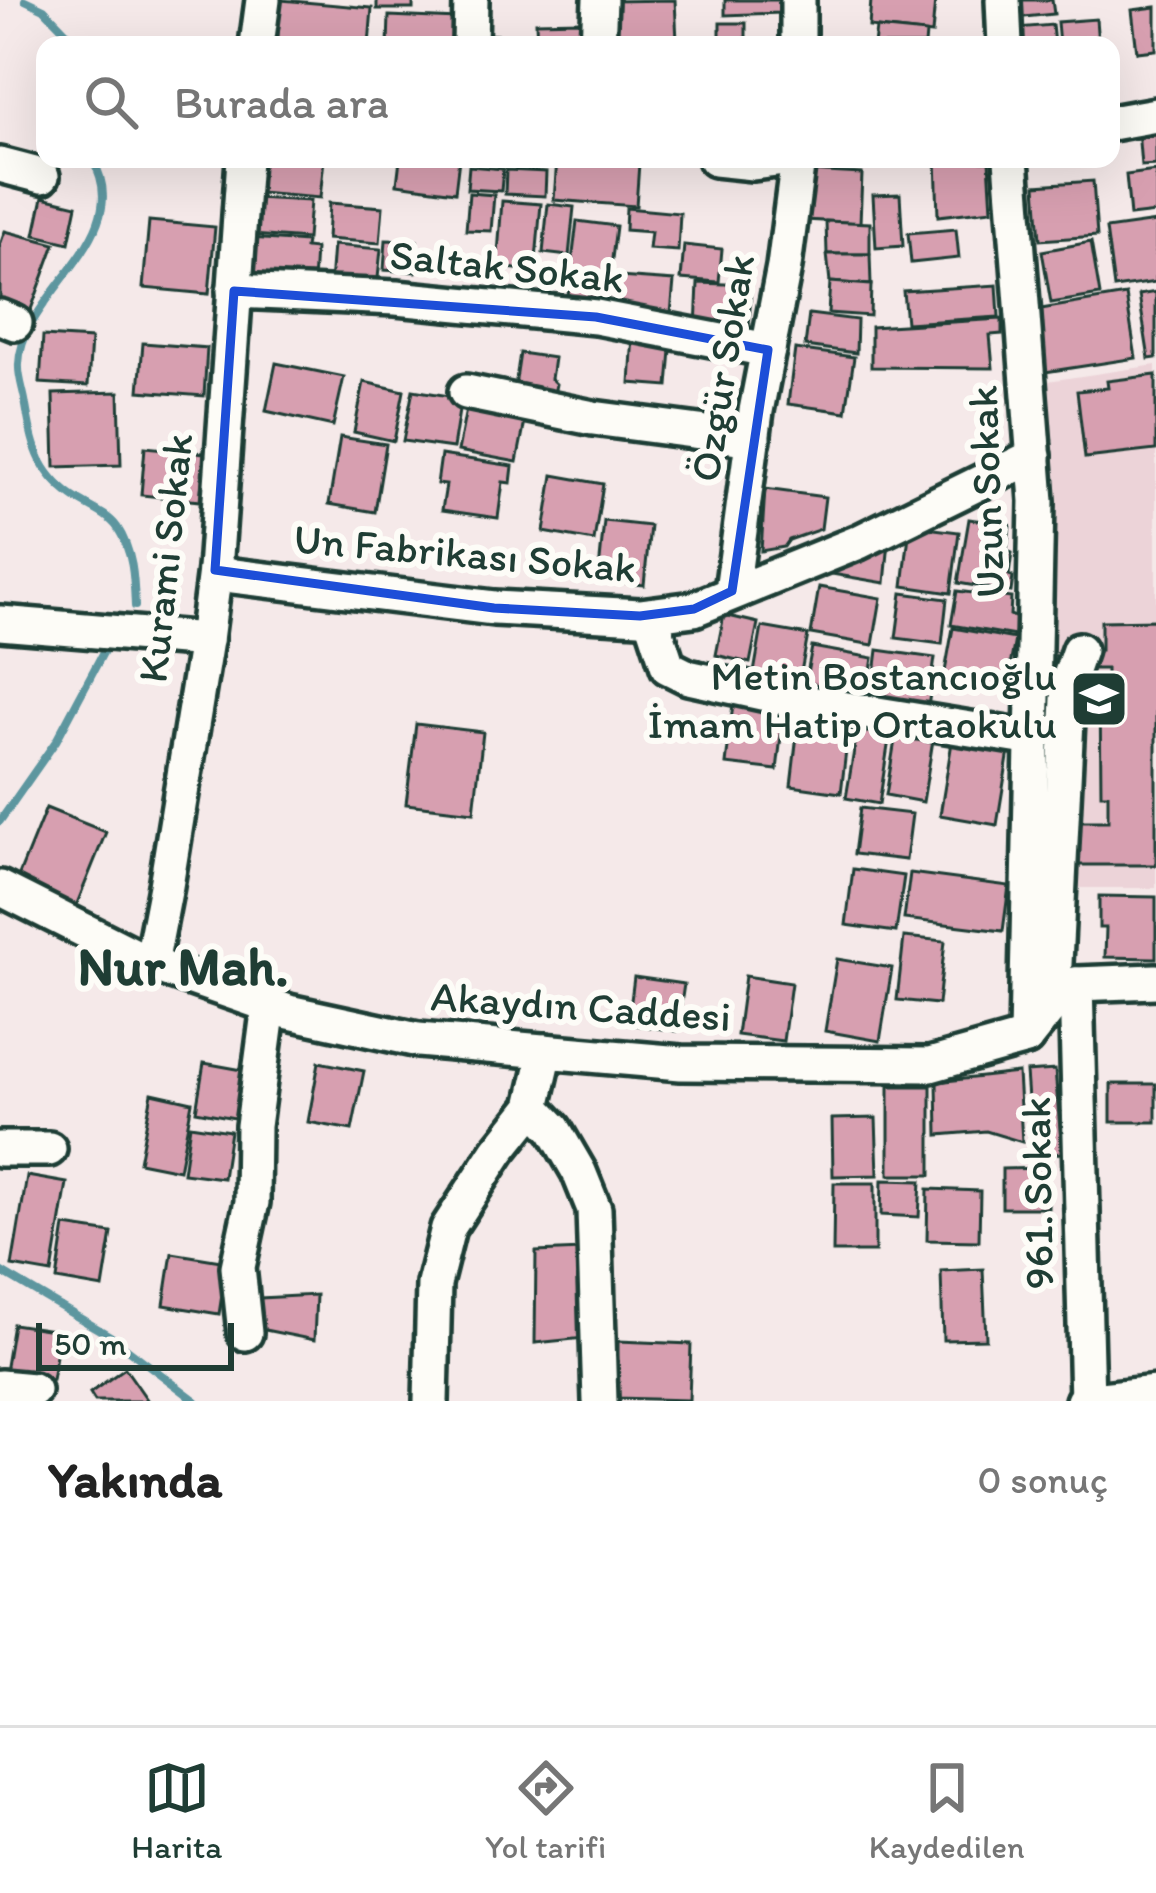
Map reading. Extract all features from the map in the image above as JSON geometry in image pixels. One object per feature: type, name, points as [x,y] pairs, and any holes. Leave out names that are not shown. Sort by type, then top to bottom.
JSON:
[{"type":"street","points":[[258,36],[263,0]]},
{"type":"street","points":[[470,36],[471,0]]},
{"type":"street","points":[[598,36],[600,0]]},
{"type":"street","points":[[798,0],[798,36]]},
{"type":"street","points":[[1003,0],[1005,36]]},
{"type":"street","points":[[1120,122],[1156,116]]},
{"type":"street","points":[[0,165],[42,176]]},
{"type":"street","name":"Kurami Sokak","points":[[151,964],[215,570],[243,168]]},
{"type":"street","name":"Özgür Sokak","points":[[732,591],[798,168]]},
{"type":"street","name":"Uzun Sokak","points":[[1012,168],[1037,501],[1025,1038]]},
{"type":"street","name":"Saltak Sokak","points":[[234,291],[396,298],[596,317],[768,350]]},
{"type":"street","points":[[466,392],[593,418],[753,439]]},
{"type":"street","name":"Un Fabrikası Sokak","points":[[215,570],[494,608],[652,615],[694,609],[788,572],[1034,456]]},
{"type":"street","points":[[652,615],[668,667],[688,677],[803,702],[1033,739]]},
{"type":"street","points":[[0,623],[206,640]]},
{"type":"street","name":"961. Sokak","points":[[1079,650],[1069,679],[1065,994],[1085,1401]]},
{"type":"street","name":"Akaydın Caddesi","points":[[0,888],[151,964],[269,1005],[418,1040],[681,1063],[929,1066],[1025,1038]]},
{"type":"street","points":[[1025,1038],[1065,994],[1156,981]]},
{"type":"street","points":[[245,1333],[238,1267],[252,1202],[254,1126],[269,1005]]},
{"type":"street","points":[[431,1401],[434,1284],[448,1228],[498,1150],[533,1108],[546,1051]]},
{"type":"street","points":[[533,1108],[554,1130],[594,1209],[600,1401]]},
{"type":"street","points":[[0,1149],[50,1149]]},
{"type":"street","points":[[1085,1401],[1156,1393]]},
{"type":"highlighted area","points":[[234,291],[596,317],[768,350],[732,591],[694,609],[640,616],[494,608],[215,570]]},
{"type":"shaded area","name":"Metin Bostancıoğlu İmam Hatip Ortaokulu","points":[[1156,365],[1156,888],[1040,888],[1041,382]]},
{"type":"building","points":[[281,0],[372,8],[370,36],[278,36]]},
{"type":"building","points":[[377,0],[413,0],[413,9],[377,9]]},
{"type":"building","points":[[675,0],[677,36],[612,36],[610,1]]},
{"type":"building","points":[[725,0],[779,0],[780,13],[725,15]]},
{"type":"building","points":[[871,0],[935,0],[932,34],[869,27]]},
{"type":"building","points":[[1012,0],[1052,0],[1054,14],[1014,18]]},
{"type":"building","points":[[1156,7],[1156,50],[1137,52],[1132,10]]},
{"type":"building","points":[[389,16],[457,19],[456,36],[388,36]]},
{"type":"building","points":[[1096,19],[1097,36],[1058,36],[1057,22]]},
{"type":"building","points":[[580,21],[581,36],[537,36],[536,22]]},
{"type":"building","points":[[720,23],[746,23],[746,36],[720,36]]},
{"type":"building","points":[[1052,25],[1053,36],[1017,36],[1016,28]]},
{"type":"building","points":[[876,28],[926,33],[926,36],[875,36]]},
{"type":"building","points":[[1156,129],[1156,165],[1141,166],[1138,130]]},
{"type":"building","points":[[261,168],[323,168],[320,198],[259,193]]},
{"type":"building","points":[[399,168],[458,168],[455,192],[397,184]]},
{"type":"building","points":[[469,168],[503,169],[501,191],[467,189]]},
{"type":"building","points":[[556,168],[639,168],[636,206],[554,200]]},
{"type":"building","points":[[936,168],[989,168],[992,210],[938,216]]},
{"type":"building","points":[[506,170],[546,172],[545,196],[505,194]]},
{"type":"building","points":[[807,171],[862,174],[860,223],[805,220]]},
{"type":"building","points":[[1156,171],[1156,213],[1130,216],[1126,175]]},
{"type":"building","points":[[1093,181],[1097,236],[1040,240],[1036,185]]},
{"type":"building","points":[[469,193],[494,195],[491,231],[466,230]]},
{"type":"building","points":[[900,194],[903,246],[876,248],[873,195]]},
{"type":"building","points":[[43,197],[77,205],[69,243],[35,235]]},
{"type":"building","points":[[254,198],[310,201],[307,239],[252,235]]},
{"type":"building","points":[[502,201],[541,204],[535,271],[497,267]]},
{"type":"building","points":[[329,203],[383,207],[380,243],[327,239]]},
{"type":"building","points":[[548,204],[574,207],[569,256],[543,253]]},
{"type":"building","points":[[626,208],[680,213],[678,251],[649,249],[651,232],[625,230]]},
{"type":"building","points":[[149,221],[215,227],[209,294],[143,288]]},
{"type":"building","points":[[577,221],[616,226],[607,300],[568,295]]},
{"type":"building","points":[[826,221],[870,223],[870,254],[827,254]]},
{"type":"building","points":[[1156,222],[1156,282],[1114,288],[1106,229]]},
{"type":"building","points":[[956,229],[959,258],[911,263],[908,233]]},
{"type":"building","points":[[5,231],[55,244],[30,312],[0,307],[0,245]]},
{"type":"building","points":[[250,238],[306,242],[305,248],[315,249],[313,282],[247,277]]},
{"type":"building","points":[[386,240],[417,241],[416,272],[384,270]]},
{"type":"building","points":[[1091,242],[1100,295],[1051,303],[1042,251]]},
{"type":"building","points":[[333,245],[381,249],[377,288],[330,284]]},
{"type":"building","points":[[684,245],[722,249],[719,282],[681,279]]},
{"type":"building","points":[[827,254],[870,254],[871,285],[830,282]]},
{"type":"building","points":[[619,277],[674,281],[671,314],[616,309]]},
{"type":"building","points":[[830,282],[871,285],[870,316],[828,313]]},
{"type":"building","points":[[698,283],[751,285],[749,330],[696,328]]},
{"type":"building","points":[[997,285],[999,317],[906,323],[903,291]]},
{"type":"building","points":[[1156,292],[1156,358],[1149,359],[1139,295]]},
{"type":"building","points":[[1126,295],[1136,358],[1045,372],[1035,310]]},
{"type":"building","points":[[809,314],[857,320],[856,353],[805,346]]},
{"type":"building","points":[[1002,319],[1002,334],[990,335],[993,368],[871,367],[871,327]]},
{"type":"building","points":[[633,335],[672,338],[668,386],[630,383]]},
{"type":"building","points":[[43,336],[91,339],[88,386],[40,383]]},
{"type":"building","points":[[143,343],[207,348],[204,396],[139,391]]},
{"type":"building","points":[[795,349],[854,357],[846,412],[788,404]]},
{"type":"building","points":[[520,353],[554,358],[553,399],[514,393]]},
{"type":"building","points":[[276,363],[344,377],[333,426],[266,411]]},
{"type":"building","points":[[1156,375],[1156,450],[1085,458],[1077,391],[1108,388],[1107,381]]},
{"type":"building","points":[[364,382],[404,391],[394,441],[354,432]]},
{"type":"building","points":[[413,390],[461,398],[453,448],[403,441]]},
{"type":"building","points":[[119,392],[121,465],[55,467],[53,394]]},
{"type":"building","points":[[467,404],[526,416],[517,462],[458,451]]},
{"type":"building","points":[[340,437],[386,444],[375,512],[329,504]]},
{"type":"building","points":[[145,447],[205,453],[200,501],[141,495]]},
{"type":"building","points":[[441,455],[513,466],[511,483],[503,482],[498,518],[442,510],[446,485],[437,484]]},
{"type":"building","points":[[553,475],[603,484],[594,541],[544,532]]},
{"type":"building","points":[[765,489],[825,497],[821,529],[789,540],[784,547],[761,551]]},
{"type":"building","points":[[969,519],[1010,525],[1011,592],[958,583]]},
{"type":"building","points":[[604,521],[650,526],[644,585],[598,580]]},
{"type":"building","points":[[910,526],[959,532],[951,593],[903,586]]},
{"type":"building","points":[[889,542],[885,583],[826,573],[828,565]]},
{"type":"building","points":[[819,587],[881,598],[873,645],[811,634]]},
{"type":"building","points":[[957,591],[1011,598],[1010,615],[1017,618],[1015,636],[951,625]]},
{"type":"building","points":[[902,593],[947,599],[942,644],[896,638]]},
{"type":"building","points":[[724,615],[758,623],[750,663],[716,655]]},
{"type":"building","points":[[1156,620],[1156,865],[1064,865],[1064,821],[1108,821],[1108,794],[1101,794],[1100,687],[1106,687],[1106,669],[1094,669],[1094,650],[1101,650],[1101,621]]},
{"type":"building","points":[[762,627],[808,635],[797,693],[752,684]]},
{"type":"building","points":[[953,628],[1015,639],[1006,688],[944,677]]},
{"type":"building","points":[[812,647],[873,658],[865,706],[803,695]]},
{"type":"building","points":[[878,650],[935,658],[927,714],[871,705]]},
{"type":"building","points":[[733,704],[784,711],[777,770],[726,764]]},
{"type":"building","points":[[416,724],[483,732],[474,812],[406,804]]},
{"type":"building","points":[[858,727],[890,733],[879,804],[846,798]]},
{"type":"building","points":[[897,728],[934,734],[923,802],[886,795]]},
{"type":"building","points":[[797,735],[847,742],[841,793],[791,786]]},
{"type":"building","points":[[953,736],[1010,745],[997,825],[940,815]]},
{"type":"building","points":[[46,808],[106,832],[74,911],[14,887]]},
{"type":"building","points":[[860,808],[912,814],[906,860],[854,854]]},
{"type":"building","points":[[853,869],[904,876],[896,932],[846,925]]},
{"type":"building","points":[[910,873],[1009,886],[1003,931],[904,919]]},
{"type":"building","points":[[1099,896],[1156,897],[1156,958],[1105,957],[1106,928],[1099,928]]},
{"type":"building","points":[[904,937],[945,941],[938,1004],[897,1000]]},
{"type":"building","points":[[837,959],[892,968],[880,1041],[825,1031]]},
{"type":"building","points":[[745,976],[791,983],[783,1041],[737,1035]]},
{"type":"building","points":[[634,977],[684,984],[677,1031],[628,1024]]},
{"type":"building","points":[[319,1062],[364,1071],[352,1130],[308,1122]]},
{"type":"building","points":[[204,1063],[248,1071],[240,1119],[196,1111]]},
{"type":"building","points":[[1055,1070],[1062,1153],[1032,1156],[1026,1072]]},
{"type":"building","points":[[1018,1073],[1022,1142],[986,1131],[938,1135],[937,1082]]},
{"type":"building","points":[[1111,1084],[1156,1084],[1156,1122],[1111,1122]]},
{"type":"building","points":[[889,1086],[931,1086],[931,1175],[889,1175]]},
{"type":"building","points":[[152,1093],[192,1102],[179,1170],[139,1162]]},
{"type":"building","points":[[876,1118],[878,1175],[833,1176],[832,1119]]},
{"type":"building","points":[[190,1125],[230,1131],[223,1178],[183,1173]]},
{"type":"building","points":[[1048,1168],[1048,1208],[1002,1208],[1002,1169]]},
{"type":"building","points":[[27,1176],[67,1183],[52,1273],[12,1266]]},
{"type":"building","points":[[882,1180],[921,1181],[919,1217],[881,1215]]},
{"type":"building","points":[[834,1183],[875,1183],[875,1252],[833,1252]]},
{"type":"building","points":[[928,1189],[980,1191],[979,1241],[927,1240]]},
{"type":"building","points":[[65,1226],[112,1233],[103,1288],[57,1280]]},
{"type":"building","points":[[582,1250],[585,1338],[535,1343],[536,1252]]},
{"type":"building","points":[[172,1253],[227,1262],[219,1314],[164,1305]]},
{"type":"building","points":[[983,1269],[986,1339],[943,1340],[941,1271]]},
{"type":"building","points":[[316,1295],[314,1340],[260,1329],[260,1298]]},
{"type":"building","points":[[13,1324],[60,1331],[52,1380],[5,1372]]},
{"type":"building","points":[[618,1341],[691,1344],[689,1400],[616,1398]]},
{"type":"building","points":[[125,1368],[148,1401],[95,1401],[90,1393]]},
{"type":"waterway","points":[[25,0],[44,9],[70,36]]},
{"type":"waterway","points":[[95,168],[102,187],[101,214],[90,239],[25,338],[19,373],[33,442],[43,465],[60,486],[108,518],[122,536],[132,565],[135,606]]},
{"type":"waterway","points":[[0,821],[56,741],[105,649]]},
{"type":"waterway","points":[[0,1271],[110,1336],[196,1401]]},
{"type":"place","name":"Metin Bostancıoğlu İmam Hatip Ortaokulu","points":[[1099,699]]},
{"type":"district","name":"Nur Mah.","points":[[183,966]]}]
